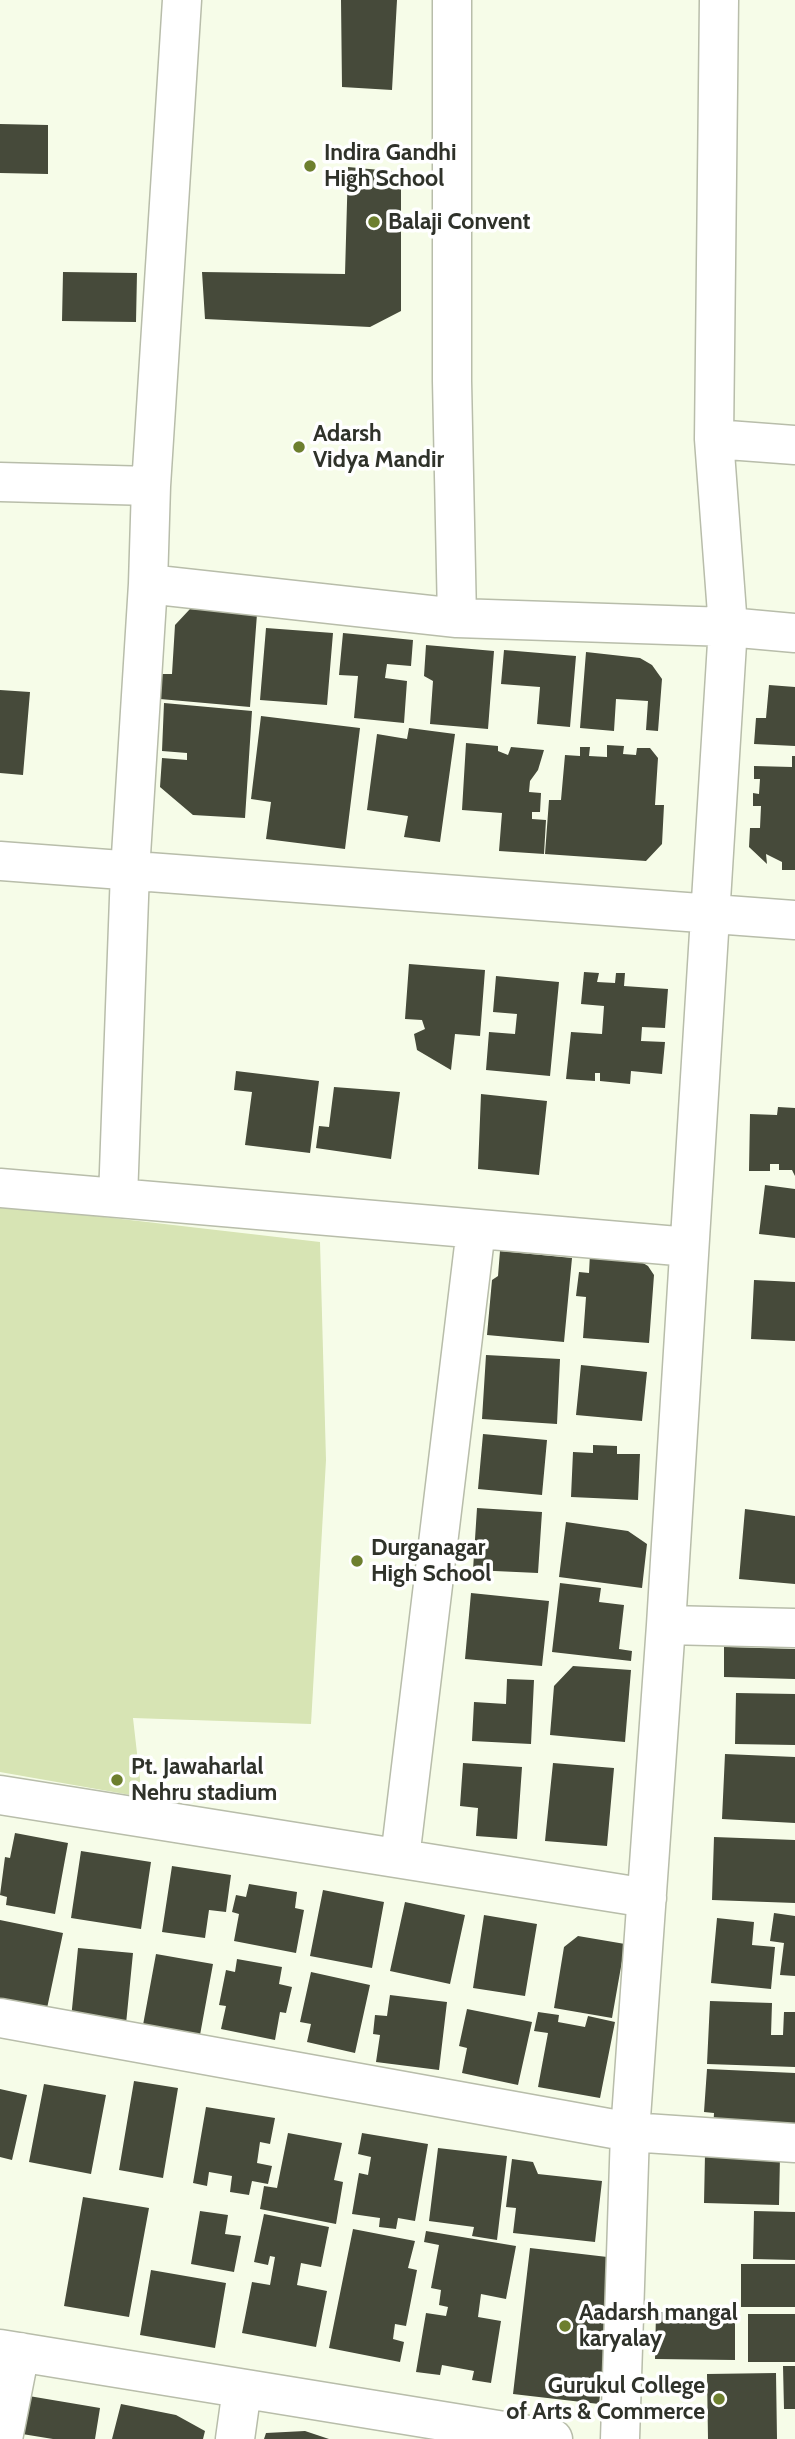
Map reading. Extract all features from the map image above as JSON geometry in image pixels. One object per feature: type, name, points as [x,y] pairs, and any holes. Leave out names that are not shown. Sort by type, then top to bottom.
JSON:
[{"type":"street","points":[[118,1198],[130,871],[182,0]]},
{"type":"street","points":[[452,0],[452,381],[457,618]]},
{"type":"street","points":[[620,2439],[630,2132],[666,1625],[728,628],[714,439],[719,0]]},
{"type":"street","points":[[714,439],[795,444]]},
{"type":"street","points":[[0,482],[151,486]]},
{"type":"street","points":[[148,584],[457,618],[795,633]]},
{"type":"street","points":[[0,861],[795,920]]},
{"type":"street","points":[[0,1188],[689,1247]]},
{"type":"street","points":[[400,1858],[476,1229]]},
{"type":"street","points":[[666,1625],[795,1628]]},
{"type":"street","points":[[0,1795],[647,1898]]},
{"type":"street","points":[[0,2018],[630,2132],[795,2143]]},
{"type":"street","points":[[4,2439],[10,2351],[243,2389],[490,2435],[553,2439]]},
{"type":"street","points":[[235,2439],[243,2389]]},
{"type":"green space","points":[[0,1205],[320,1242],[326,1460],[311,1724],[133,1718],[142,1797],[0,1772]]},
{"type":"building","name":"Indira Gandhi High School","points":[[341,0],[397,0],[392,90],[342,87]]},
{"type":"building","points":[[0,124],[48,125],[48,174],[0,173]]},
{"type":"building","name":"Balaji Convent","points":[[348,167],[401,172],[401,311],[370,327],[205,319],[202,272],[345,274]]},
{"type":"building","points":[[63,272],[137,273],[136,322],[62,321]]},
{"type":"building","points":[[190,609],[257,614],[250,707],[160,699],[162,674],[172,674],[175,625]]},
{"type":"building","points":[[266,628],[333,633],[327,705],[260,700]]},
{"type":"building","points":[[343,633],[413,640],[411,666],[387,664],[385,678],[407,681],[404,723],[354,718],[358,676],[339,675]]},
{"type":"building","points":[[426,645],[494,651],[488,729],[430,724],[433,681],[424,676]]},
{"type":"building","points":[[504,650],[576,656],[570,727],[537,724],[540,687],[501,684]]},
{"type":"building","points":[[586,652],[640,658],[652,665],[662,679],[658,731],[646,730],[648,701],[616,699],[614,731],[580,728]]},
{"type":"building","points":[[769,685],[795,687],[795,746],[754,744],[756,718],[766,718]]},
{"type":"building","points":[[0,690],[30,692],[23,775],[0,773]]},
{"type":"building","points":[[164,703],[252,711],[245,818],[193,815],[160,787],[162,758],[187,760],[187,753],[162,751]]},
{"type":"building","points":[[261,716],[360,728],[345,849],[266,839],[271,802],[251,799]]},
{"type":"building","points":[[409,728],[455,734],[440,842],[404,837],[408,816],[367,810],[377,734],[407,739]]},
{"type":"building","points":[[466,743],[498,746],[498,751],[508,755],[511,747],[544,750],[538,770],[530,781],[529,792],[541,793],[540,812],[532,812],[532,819],[546,820],[544,854],[499,851],[502,813],[462,810]]},
{"type":"building","points":[[607,745],[624,746],[623,754],[636,755],[637,748],[650,748],[658,758],[655,805],[664,805],[662,844],[646,861],[545,854],[549,800],[561,800],[565,755],[580,756],[580,747],[590,747],[589,756],[607,757]]},
{"type":"building","points":[[792,756],[795,756],[795,870],[782,870],[782,862],[766,854],[767,864],[749,847],[750,828],[760,828],[761,806],[753,806],[753,793],[759,794],[760,779],[754,779],[754,766],[792,767]]},
{"type":"building","points":[[409,964],[485,970],[480,1036],[455,1034],[451,1070],[417,1050],[414,1034],[425,1029],[422,1020],[405,1019]]},
{"type":"building","points":[[584,972],[599,973],[597,982],[615,983],[616,973],[625,973],[624,986],[668,989],[665,1028],[642,1027],[641,1041],[665,1042],[662,1074],[631,1071],[630,1084],[600,1081],[600,1073],[595,1073],[595,1081],[566,1079],[571,1032],[602,1034],[604,1006],[581,1004]]},
{"type":"building","points":[[496,976],[559,982],[550,1076],[486,1070],[489,1032],[515,1034],[517,1014],[493,1012]]},
{"type":"building","points":[[236,1071],[319,1081],[310,1153],[245,1145],[252,1092],[234,1090]]},
{"type":"building","points":[[334,1087],[400,1092],[391,1159],[316,1148],[319,1126],[329,1127]]},
{"type":"building","points":[[481,1094],[547,1101],[539,1175],[478,1169]]},
{"type":"building","points":[[778,1107],[795,1108],[795,1176],[792,1170],[779,1170],[779,1164],[770,1164],[770,1171],[749,1171],[750,1114],[777,1115]]},
{"type":"building","points":[[765,1185],[795,1189],[795,1238],[759,1234]]},
{"type":"building","points":[[500,1251],[572,1258],[564,1342],[487,1335],[492,1280],[498,1276]]},
{"type":"building","points":[[590,1254],[633,1257],[648,1266],[654,1275],[649,1343],[583,1338],[586,1297],[576,1296],[579,1272],[589,1273]]},
{"type":"building","points":[[754,1280],[795,1282],[795,1341],[751,1339]]},
{"type":"building","points":[[486,1355],[560,1359],[557,1424],[482,1419]]},
{"type":"building","points":[[581,1365],[647,1372],[642,1421],[576,1415]]},
{"type":"building","points":[[483,1434],[547,1440],[542,1495],[478,1489]]},
{"type":"building","points":[[593,1445],[617,1446],[617,1454],[640,1454],[638,1500],[571,1497],[573,1452],[593,1453]]},
{"type":"building","points":[[477,1508],[542,1512],[538,1573],[473,1570]]},
{"type":"building","points":[[745,1509],[795,1516],[795,1584],[739,1579]]},
{"type":"building","points":[[566,1522],[628,1531],[647,1544],[642,1588],[559,1577]]},
{"type":"building","points":[[560,1583],[601,1588],[599,1602],[624,1605],[619,1649],[632,1651],[631,1661],[552,1652]]},
{"type":"building","points":[[471,1593],[549,1601],[542,1666],[465,1659]]},
{"type":"building","points":[[724,1647],[795,1649],[795,1679],[724,1677]]},
{"type":"building","points":[[573,1666],[631,1670],[625,1742],[550,1735],[554,1686]]},
{"type":"building","points":[[507,1679],[534,1680],[531,1744],[472,1741],[474,1702],[506,1704]]},
{"type":"building","points":[[736,1693],[795,1694],[795,1745],[735,1744]]},
{"type":"building","points":[[725,1754],[795,1757],[795,1823],[722,1819]]},
{"type":"building","points":[[463,1763],[522,1767],[517,1839],[476,1836],[478,1808],[460,1806]]},
{"type":"building","points":[[553,1763],[614,1768],[607,1846],[545,1841]]},
{"type":"building","points":[[15,1833],[68,1843],[55,1914],[6,1905],[7,1897],[0,1895],[5,1857],[10,1858]]},
{"type":"building","points":[[714,1837],[795,1840],[795,1903],[712,1900]]},
{"type":"building","points":[[81,1851],[151,1862],[141,1929],[71,1918]]},
{"type":"building","points":[[172,1866],[231,1875],[226,1912],[209,1910],[205,1938],[162,1932]]},
{"type":"building","points":[[249,1884],[297,1892],[295,1908],[304,1910],[296,1953],[234,1941],[239,1914],[232,1912],[236,1895],[246,1897]]},
{"type":"building","points":[[323,1890],[384,1902],[372,1968],[310,1956]]},
{"type":"building","points":[[405,1902],[465,1915],[450,1984],[390,1971]]},
{"type":"building","points":[[774,1913],[795,1916],[795,1976],[780,1975],[784,1943],[770,1941]]},
{"type":"building","points":[[484,1915],[537,1924],[525,1996],[473,1988]]},
{"type":"building","points":[[717,1918],[754,1922],[752,1945],[775,1947],[771,1989],[711,1983]]},
{"type":"building","points":[[0,1920],[63,1933],[46,2013],[0,2004]]},
{"type":"building","points":[[578,1936],[625,1944],[612,2018],[554,2008],[564,1947]]},
{"type":"building","points":[[78,1948],[133,1953],[126,2024],[71,2019]]},
{"type":"building","points":[[156,1954],[213,1964],[200,2035],[143,2025]]},
{"type":"building","points":[[237,1959],[282,1967],[279,1984],[292,1987],[286,2013],[280,2012],[275,2040],[221,2029],[226,2006],[219,2005],[226,1970],[235,1972]]},
{"type":"building","points":[[311,1972],[370,1985],[355,2053],[307,2042],[311,2024],[300,2022]]},
{"type":"building","points":[[390,1995],[447,2002],[439,2070],[376,2062],[380,2035],[373,2034],[375,2015],[387,2016]]},
{"type":"building","points":[[710,2001],[772,2003],[771,2035],[783,2035],[784,2012],[795,2012],[795,2067],[707,2064]]},
{"type":"building","points":[[467,2009],[532,2022],[518,2085],[462,2073],[467,2048],[459,2046]]},
{"type":"building","points":[[538,2012],[559,2015],[558,2022],[585,2027],[588,2016],[615,2022],[600,2098],[538,2087],[548,2033],[534,2031]]},
{"type":"building","points":[[707,2069],[795,2073],[795,2136],[713,2132],[714,2113],[704,2112]]},
{"type":"building","points":[[134,2081],[178,2088],[163,2178],[119,2170]]},
{"type":"building","points":[[44,2084],[106,2095],[91,2174],[29,2162]]},
{"type":"building","points":[[0,2089],[27,2095],[12,2160],[0,2157]]},
{"type":"building","points":[[206,2107],[275,2118],[270,2144],[260,2142],[257,2163],[272,2166],[268,2184],[252,2181],[249,2195],[230,2192],[232,2176],[209,2172],[207,2186],[193,2183]]},
{"type":"building","points":[[288,2133],[342,2143],[334,2180],[343,2182],[336,2224],[260,2209],[264,2186],[277,2188]]},
{"type":"building","points":[[362,2133],[428,2144],[415,2221],[398,2218],[396,2229],[379,2227],[380,2218],[352,2214],[359,2173],[368,2175],[371,2157],[358,2154]]},
{"type":"building","points":[[438,2148],[507,2156],[497,2240],[472,2236],[474,2227],[429,2221]]},
{"type":"building","points":[[705,2154],[780,2156],[779,2205],[704,2203]]},
{"type":"building","points":[[512,2159],[533,2162],[538,2174],[602,2181],[595,2242],[513,2233],[516,2208],[506,2207]]},
{"type":"building","points":[[83,2197],[149,2208],[129,2317],[64,2306]]},
{"type":"building","points":[[200,2211],[228,2215],[225,2234],[241,2236],[234,2272],[191,2264]]},
{"type":"building","points":[[754,2211],[795,2212],[795,2260],[753,2259]]},
{"type":"building","points":[[264,2214],[329,2227],[321,2267],[301,2263],[297,2285],[327,2291],[316,2347],[242,2333],[252,2282],[270,2285],[275,2257],[270,2256],[268,2265],[254,2262]]},
{"type":"building","points":[[353,2229],[415,2241],[408,2268],[417,2270],[406,2326],[395,2324],[393,2339],[404,2342],[400,2362],[329,2348]]},
{"type":"building","points":[[426,2231],[516,2246],[506,2299],[481,2294],[478,2317],[501,2321],[491,2383],[472,2380],[474,2371],[442,2365],[440,2375],[416,2372],[426,2313],[446,2316],[448,2307],[439,2305],[441,2290],[431,2288],[439,2245],[424,2242]]},
{"type":"building","name":"Aadarsh mangal karyalay","points":[[530,2248],[616,2258],[599,2404],[513,2394]]},
{"type":"building","points":[[741,2264],[795,2264],[795,2307],[741,2307]]},
{"type":"building","points":[[151,2270],[226,2283],[215,2348],[140,2335]]},
{"type":"building","points":[[656,2312],[735,2312],[735,2360],[655,2359]]},
{"type":"building","points":[[748,2314],[795,2314],[795,2362],[748,2362]]},
{"type":"building","points":[[783,2366],[795,2366],[795,2409],[784,2409]]},
{"type":"building","points":[[776,2373],[777,2439],[708,2439],[707,2374]]},
{"type":"building","points":[[23,2395],[100,2408],[95,2439],[53,2439],[16,2433]]},
{"type":"building","points":[[121,2404],[176,2415],[205,2431],[203,2439],[112,2439]]},
{"type":"building","points":[[305,2431],[329,2439],[264,2439],[266,2433]]},
{"type":"place","name":"Indira Gandhi High School","points":[[310,166]]},
{"type":"place","name":"Balaji Convent","points":[[374,222]]},
{"type":"place","name":"Adarsh Vidya Mandir","points":[[299,447]]},
{"type":"place","name":"Durganagar High School","points":[[357,1561]]},
{"type":"place","name":"Pt. Jawaharlal Nehru stadium","points":[[117,1780]]},
{"type":"place","name":"Aadarsh mangal karyalay","points":[[565,2326]]},
{"type":"place","name":"Gurukul College of Arts & Commerce","points":[[719,2399]]}]
